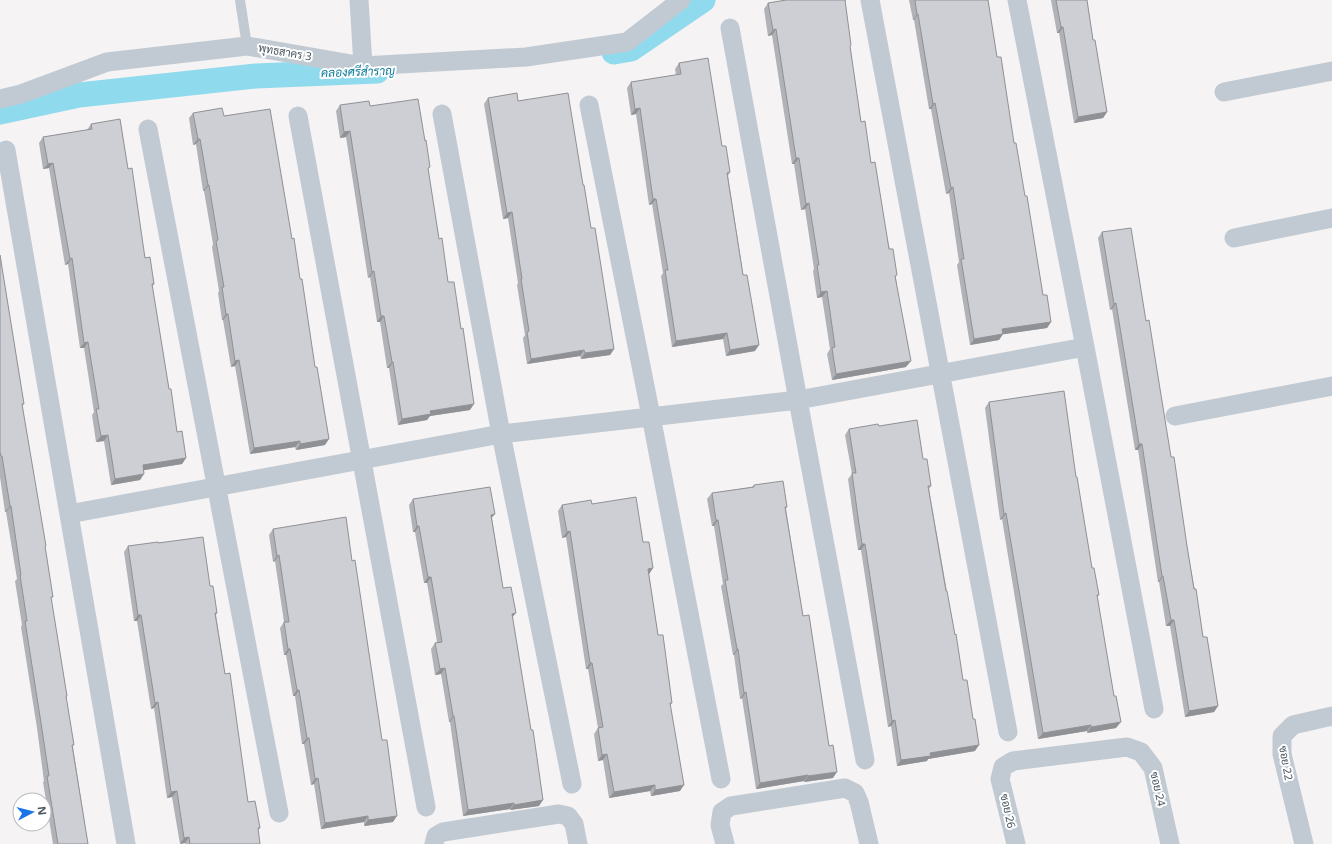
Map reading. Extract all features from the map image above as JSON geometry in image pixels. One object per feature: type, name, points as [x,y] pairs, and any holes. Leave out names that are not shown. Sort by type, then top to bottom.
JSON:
[{"type":"street","points":[[359,0],[362,66]]},
{"type":"street","name":"พุทธสาคร 3","points":[[0,99],[21,94],[107,62],[247,46],[362,66],[526,57],[627,42],[681,0]]},
{"type":"street","points":[[870,0],[1008,732]]},
{"type":"street","points":[[1016,0],[1085,347],[1154,709]]},
{"type":"street","points":[[730,28],[865,760]]},
{"type":"street","points":[[1224,92],[1332,71]]},
{"type":"street","points":[[589,105],[721,779]]},
{"type":"street","points":[[442,114],[501,434],[572,784]]},
{"type":"street","points":[[298,116],[426,807]]},
{"type":"street","points":[[148,129],[279,813]]},
{"type":"street","points":[[6,150],[126,844]]},
{"type":"street","points":[[1234,238],[1332,218]]},
{"type":"street","points":[[68,514],[501,434],[798,400],[1085,347]]},
{"type":"street","points":[[1175,416],[1332,386]]},
{"type":"street","name":"ซอย 22","points":[[1304,844],[1282,754],[1282,736],[1293,725],[1332,716]]},
{"type":"street","name":"ซอย 26","points":[[1016,844],[1000,779],[1002,767],[1013,761],[1127,747]]},
{"type":"street","name":"ซอย 24","points":[[1127,747],[1140,752],[1153,768],[1170,844]]},
{"type":"street","points":[[725,844],[720,825],[722,812],[731,806],[845,788],[855,793],[859,802],[869,844]]},
{"type":"street","points":[[434,844],[436,836],[443,832],[559,814],[568,816],[574,824],[578,844]]},
{"type":"lane","points":[[240,0],[247,46]]},
{"type":"building","points":[[786,0],[845,0],[861,122],[865,121],[871,163],[875,162],[889,249],[893,249],[897,275],[895,276],[911,361],[836,374],[832,348],[835,347],[827,291],[821,292],[817,265],[819,265],[809,203],[806,204],[799,158],[796,158],[776,29],[773,30],[768,3]]},
{"type":"building","points":[[915,0],[988,0],[997,57],[1001,57],[1014,143],[1016,143],[1025,196],[1027,196],[1043,295],[1047,295],[1051,322],[1002,329],[1003,334],[974,339],[961,259],[964,259],[953,187],[951,188],[935,103],[933,104]]},
{"type":"building","points":[[1056,0],[1087,0],[1107,112],[1078,117],[1063,27],[1061,27]]},
{"type":"building","points":[[708,58],[722,146],[726,146],[730,172],[727,173],[743,275],[747,275],[759,345],[730,350],[727,333],[676,341],[665,270],[668,270],[656,199],[653,199],[640,108],[635,109],[631,82],[681,74],[679,63]]},
{"type":"building","points":[[517,93],[518,101],[568,93],[591,228],[595,228],[614,349],[585,353],[584,350],[531,359],[527,332],[529,331],[512,212],[507,213],[488,98]]},
{"type":"building","points":[[418,99],[425,141],[426,140],[430,167],[428,168],[439,239],[442,238],[448,282],[454,282],[461,329],[463,328],[474,404],[430,411],[431,414],[402,419],[384,316],[381,316],[374,271],[372,272],[350,131],[344,132],[340,105],[369,101],[370,106]]},
{"type":"building","points":[[222,108],[224,116],[270,109],[292,239],[294,238],[300,279],[302,279],[315,367],[317,367],[329,439],[300,444],[300,441],[254,448],[239,360],[235,361],[228,314],[226,314],[222,287],[224,287],[216,241],[218,240],[209,185],[193,113]]},
{"type":"building","points":[[120,119],[128,169],[132,168],[145,258],[150,257],[154,284],[152,284],[169,389],[171,389],[177,432],[182,431],[186,458],[143,465],[144,474],[115,479],[108,435],[101,436],[96,409],[99,409],[88,342],[84,343],[72,258],[70,259],[53,163],[48,164],[43,137],[92,129],[91,124]]},
{"type":"building","points":[[1131,228],[1146,321],[1149,320],[1171,457],[1174,457],[1194,589],[1196,589],[1203,637],[1207,637],[1218,706],[1189,711],[1174,620],[1171,620],[1162,576],[1142,444],[1139,444],[1116,303],[1114,304],[1102,232]]},
{"type":"building","points":[[0,255],[24,404],[22,404],[46,546],[53,597],[51,597],[88,844],[58,844],[52,807],[52,792],[50,792],[47,776],[49,776],[25,621],[27,621],[11,506],[0,452]]},
{"type":"building","points":[[1064,391],[1076,477],[1092,568],[1094,568],[1099,595],[1097,595],[1114,696],[1116,696],[1121,722],[1091,727],[1091,725],[1043,733],[1006,513],[1004,514],[989,402]]},
{"type":"building","points":[[917,420],[923,459],[927,459],[931,486],[928,486],[946,591],[955,635],[956,634],[963,680],[967,680],[979,745],[930,753],[931,756],[901,760],[895,720],[892,721],[865,544],[862,544],[852,473],[856,473],[849,429]]},
{"type":"building","points":[[783,481],[787,507],[785,507],[803,616],[809,615],[829,746],[833,745],[837,772],[760,783],[746,692],[744,693],[738,649],[725,580],[728,580],[712,493]]},
{"type":"building","points":[[490,487],[495,514],[491,515],[503,588],[511,587],[516,613],[512,614],[531,730],[533,730],[543,800],[468,810],[454,716],[445,668],[440,669],[435,643],[442,642],[431,577],[428,577],[413,499]]},
{"type":"building","points":[[636,497],[643,542],[649,542],[653,568],[648,569],[658,635],[663,635],[672,703],[670,703],[684,785],[655,790],[655,785],[614,792],[607,754],[602,755],[598,728],[603,727],[592,663],[590,663],[570,531],[567,532],[562,505],[591,500],[592,504]]},
{"type":"building","points":[[346,517],[352,561],[355,560],[382,740],[387,740],[397,816],[368,820],[368,816],[325,823],[318,778],[315,779],[309,738],[307,738],[290,649],[288,649],[284,622],[289,622],[279,555],[277,556],[273,529]]},
{"type":"building","points":[[203,537],[210,586],[213,586],[217,613],[215,613],[225,674],[230,673],[248,802],[255,801],[260,828],[258,828],[260,844],[190,844],[189,837],[184,838],[177,791],[171,792],[158,702],[155,703],[141,615],[138,615],[128,546]]},
{"type":"waterway","name":"คลองศรีสำราญ","points":[[614,52],[631,49],[703,0]]},
{"type":"waterway","name":"คลองศรีสำราญ","points":[[0,112],[79,95],[256,76],[377,71]]}]
